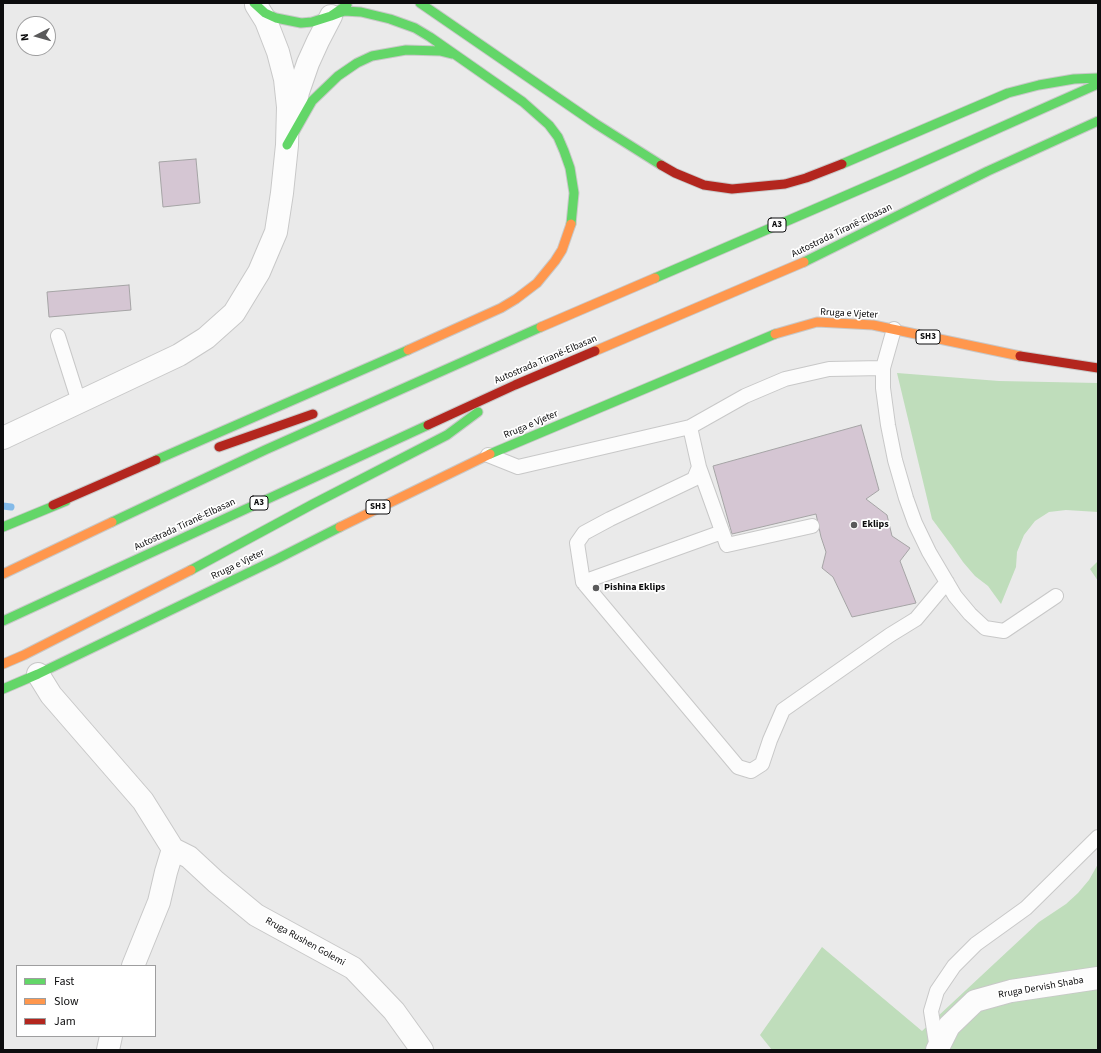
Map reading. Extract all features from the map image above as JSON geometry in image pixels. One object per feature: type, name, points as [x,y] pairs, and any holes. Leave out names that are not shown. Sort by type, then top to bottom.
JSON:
[{"type":"main road","points":[[331,16],[349,3]]},
{"type":"main road","points":[[420,3],[657,164],[675,173],[704,184],[732,189],[785,184],[806,178],[873,152],[1008,93],[1039,85],[1068,80],[1098,78]]},
{"type":"main road","points":[[3,527],[485,316],[516,299],[537,283],[556,261],[562,250],[571,226],[574,193],[570,168],[558,137],[549,125],[528,106],[415,28],[369,13],[348,11],[340,12],[312,22],[301,23],[276,18],[265,13],[253,4]]},
{"type":"main road","points":[[287,145],[312,101],[338,76],[357,63],[372,56],[406,50],[440,51],[450,53],[459,58]]},
{"type":"main road","name":"A3","points":[[3,574],[265,450],[456,364],[898,173],[1098,84]]},
{"type":"main road","name":"Autostrada Tiranë-Elbasan","points":[[3,621],[515,385],[805,262],[988,171],[1098,121]]},
{"type":"main road","name":"Rruga e Vjeter","points":[[3,689],[38,674],[277,559],[377,508],[488,455],[782,331],[817,322],[848,323],[894,329],[1011,355],[1098,368]]},
{"type":"main road","points":[[366,395],[456,364]]},
{"type":"main road","points":[[3,664],[24,655],[175,579],[313,504],[447,435],[515,385]]},
{"type":"main road","points":[[210,450],[321,411]]},
{"type":"main road","points":[[53,505],[165,466]]},
{"type":"street","points":[[253,4],[266,21],[273,36],[283,72],[287,95],[287,145]]},
{"type":"street","points":[[3,438],[179,355],[206,338],[234,313],[259,272],[276,232],[287,145],[298,92],[308,63],[331,16]]},
{"type":"street","name":"Rruga Rushen Golemi","points":[[38,674],[51,695],[143,801],[174,848],[189,856],[216,882],[256,915],[276,928],[353,968],[394,1011],[422,1050]]},
{"type":"street","points":[[133,965],[159,902],[166,872],[174,848]]},
{"type":"street","name":"Rruga Dervish Shaba","points":[[937,1049],[949,1026],[975,1001],[1011,991],[1098,978]]},
{"type":"street","points":[[108,1050],[111,1037]]},
{"type":"lane","points":[[894,329],[882,368],[888,424],[895,460],[915,523],[955,596],[970,614],[985,628],[1004,631],[1056,596]]},
{"type":"lane","points":[[58,336],[79,402]]},
{"type":"lane","points":[[488,455],[518,467],[690,427],[745,396],[785,379],[829,369],[882,368]]},
{"type":"lane","points":[[690,427],[699,467],[727,545],[812,526]]},
{"type":"lane","points":[[699,467],[694,479],[584,533],[577,543],[583,582],[738,768],[751,771],[762,764],[770,740],[783,710],[890,635],[916,619],[947,582]]},
{"type":"lane","points":[[583,582],[722,532]]},
{"type":"lane","points":[[937,1049],[930,1011],[937,991],[954,966],[976,944],[1026,908],[1098,837]]},
{"type":"green space","points":[[897,373],[999,381],[1098,383],[1098,512],[1066,510],[1049,512],[1035,521],[1024,535],[1017,552],[1016,567],[1001,604],[988,586],[975,576],[963,562],[932,519]]},
{"type":"green space","points":[[1098,561],[1098,581],[1090,569]]},
{"type":"green space","points":[[1098,864],[1098,1050],[772,1050],[760,1035],[822,947],[922,1031],[1039,922],[1066,904],[1078,893],[1089,880]]},
{"type":"building","points":[[196,159],[200,203],[163,207],[159,162]]},
{"type":"building","points":[[129,285],[131,310],[49,317],[47,292]]},
{"type":"building","name":"Eklips","points":[[861,425],[879,490],[866,499],[887,515],[892,536],[910,548],[900,561],[916,603],[852,617],[833,577],[822,568],[826,552],[816,514],[732,534],[713,466]]},
{"type":"waterway","points":[[3,506],[11,507]]},
{"type":"traffic: fast","points":[[254,3],[265,13],[276,18],[301,23],[312,22],[331,16],[347,5]]},
{"type":"traffic: fast","points":[[420,3],[596,124],[661,165]]},
{"type":"traffic: fast","points":[[331,16],[344,11],[361,12],[390,19],[415,28],[523,102],[549,125],[558,137],[564,151],[570,168],[574,193],[571,224]]},
{"type":"traffic: fast","points":[[287,145],[312,101],[338,76],[357,63],[372,56],[406,50],[440,51],[452,54]]},
{"type":"traffic: fast","points":[[842,164],[1008,93],[1039,85],[1074,79],[1098,78]]},
{"type":"traffic: fast","points":[[655,278],[898,173],[1098,84]]},
{"type":"traffic: fast","points":[[804,262],[988,171],[1098,121]]},
{"type":"traffic: fast","points":[[112,522],[265,450],[541,327]]},
{"type":"traffic: fast","points":[[490,454],[775,334]]},
{"type":"traffic: fast","points":[[156,460],[408,350]]},
{"type":"traffic: fast","points":[[191,570],[313,504],[447,435],[478,412]]},
{"type":"traffic: fast","points":[[3,621],[428,425]]},
{"type":"traffic: fast","points":[[3,527],[66,501]]},
{"type":"traffic: fast","points":[[3,689],[38,674],[340,527]]},
{"type":"traffic: slow","points":[[408,350],[501,308],[537,283],[562,250],[571,224]]},
{"type":"traffic: slow","points":[[595,351],[804,262]]},
{"type":"traffic: slow","points":[[541,327],[655,278]]},
{"type":"traffic: slow","points":[[775,334],[817,322],[873,325],[1020,356]]},
{"type":"traffic: slow","points":[[340,527],[490,454]]},
{"type":"traffic: slow","points":[[3,574],[112,522]]},
{"type":"traffic: slow","points":[[3,664],[24,655],[191,570]]},
{"type":"traffic: jam","points":[[661,165],[675,173],[704,185],[732,189],[785,184],[806,178],[842,164]]},
{"type":"traffic: jam","points":[[428,425],[515,385],[595,351]]},
{"type":"traffic: jam","points":[[1020,356],[1098,368]]},
{"type":"traffic: jam","points":[[219,447],[313,414]]},
{"type":"traffic: jam","points":[[53,505],[156,460]]},
{"type":"place","name":"Eklips","points":[[854,525]]},
{"type":"place","name":"Pishina Eklips","points":[[596,588]]}]
